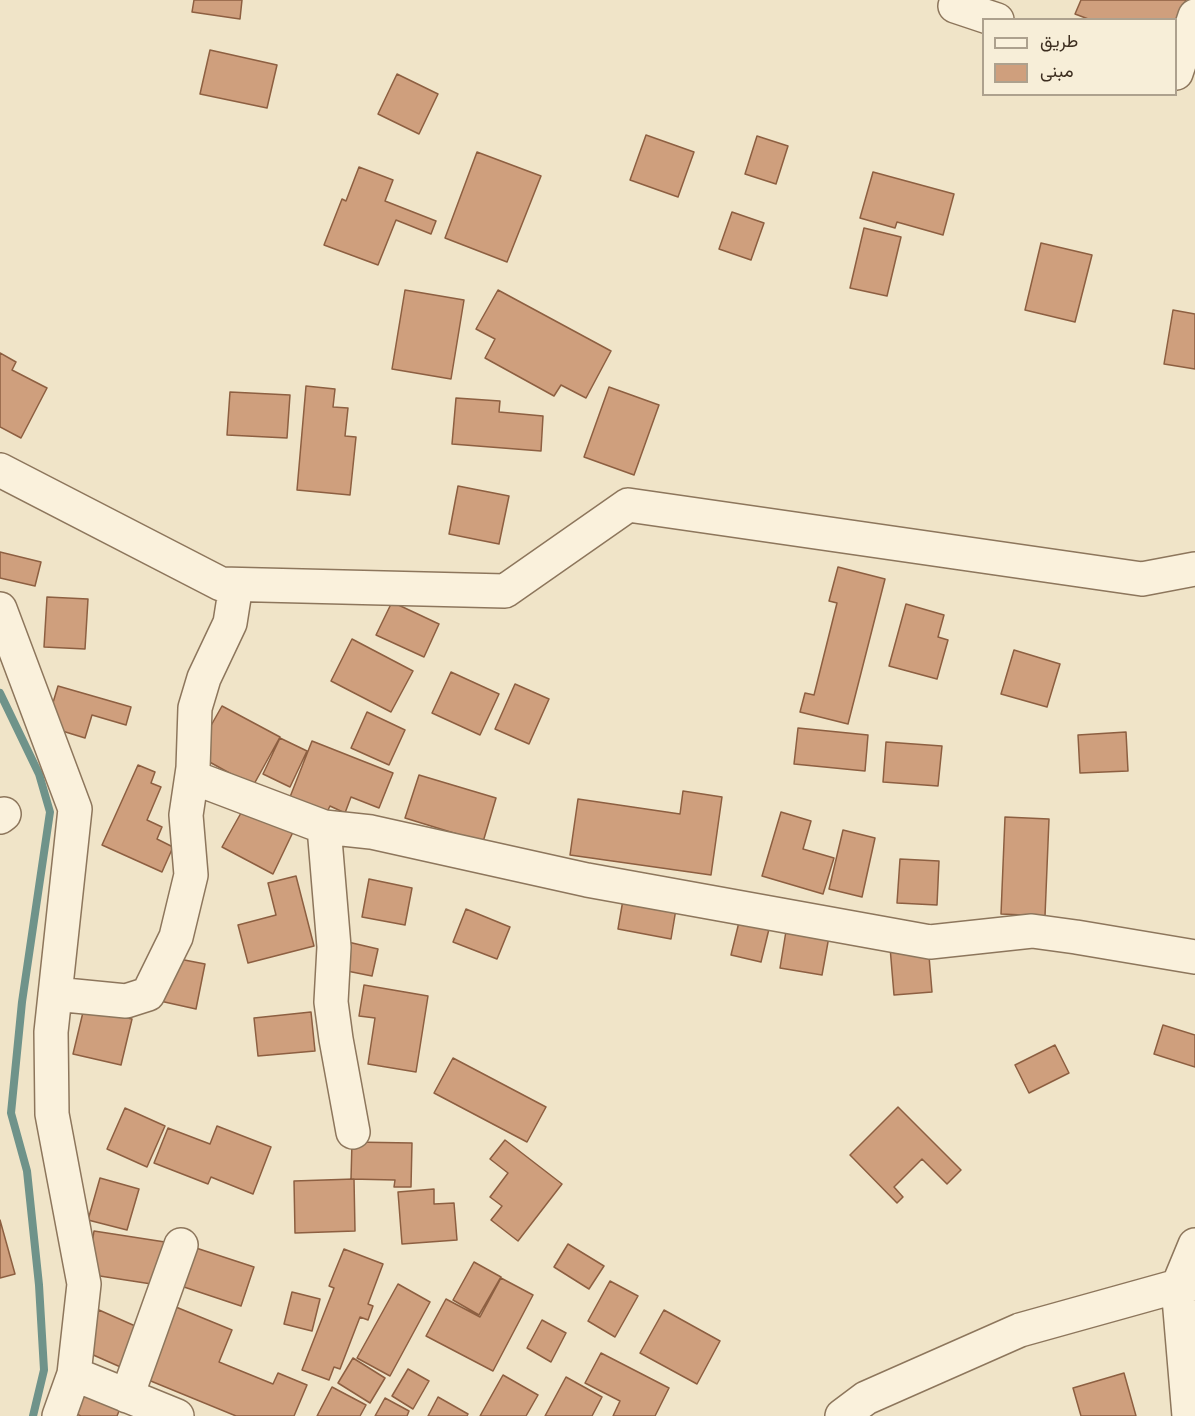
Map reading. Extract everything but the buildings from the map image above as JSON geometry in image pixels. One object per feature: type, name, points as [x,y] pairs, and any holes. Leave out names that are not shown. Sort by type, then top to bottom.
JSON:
[{"type":"street","points":[[955,6],[991,18]]},
{"type":"street","points":[[1177,71],[1195,16]]},
{"type":"street","points":[[1177,74],[1195,80]]},
{"type":"street","points":[[0,470],[221,584],[505,591],[628,505],[1143,579],[1195,569]]},
{"type":"street","points":[[55,994],[126,1001],[148,993],[176,937],[191,875],[186,815],[192,777],[195,708],[204,678],[230,622],[236,585]]},
{"type":"street","points":[[0,609],[75,809],[51,1032],[52,1114],[84,1284],[74,1374],[59,1416]]},
{"type":"street","points":[[192,777],[324,827],[371,832],[587,880],[930,942],[1032,932],[1195,957]]},
{"type":"street","points":[[324,827],[334,947],[331,1002],[353,1132]]},
{"type":"street","points":[[136,1405],[181,1245]]},
{"type":"street","points":[[1189,1416],[1186,1285],[1195,1245]]},
{"type":"street","points":[[842,1416],[867,1398],[1020,1330],[1186,1285]]},
{"type":"street","points":[[74,1374],[136,1405],[177,1416]]},
{"type":"waterway","points":[[0,693],[39,774],[50,812],[22,1002],[11,1113],[27,1171],[39,1285],[44,1370],[33,1416]]}]
